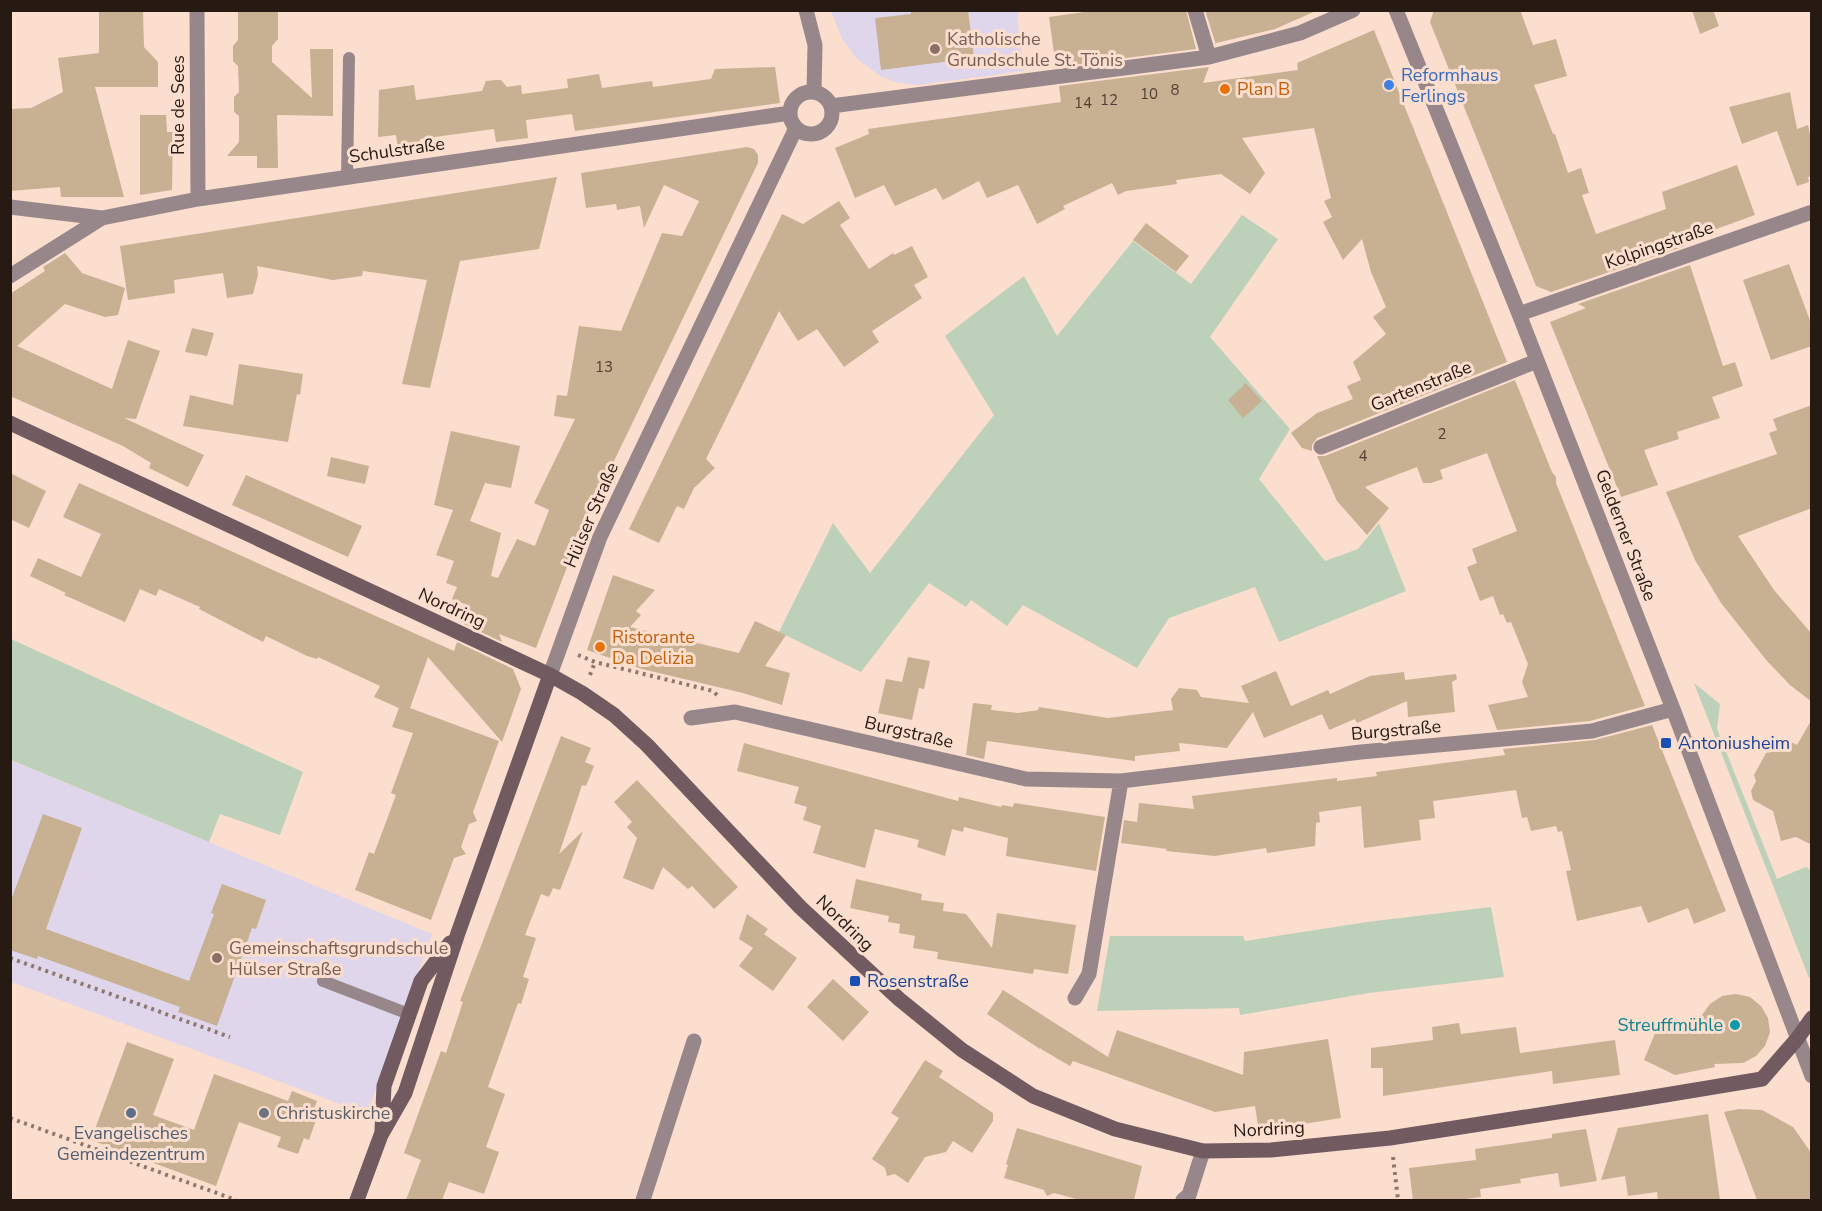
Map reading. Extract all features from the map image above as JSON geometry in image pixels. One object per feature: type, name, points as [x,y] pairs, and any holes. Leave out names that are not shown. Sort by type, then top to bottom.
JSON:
[{"type":"street","name":"Rue de Sees","points":[[197,10],[198,199]]},
{"type":"street","points":[[806,10],[815,45],[814,92]]},
{"type":"street","points":[[1195,10],[1209,57]]},
{"type":"street","points":[[831,106],[1209,57],[1300,33],[1353,10]]},
{"type":"street","name":"Gelderner Straße","points":[[1396,10],[1519,314],[1673,709],[1812,1076]]},
{"type":"street","points":[[806,92],[824,96],[831,106],[831,119],[823,130],[809,134],[796,128],[790,114],[794,99],[806,92]]},
{"type":"street","name":"Schulstraße","points":[[10,207],[102,218],[198,199],[790,114]]},
{"type":"street","name":"Hülser Straße","points":[[357,1200],[381,1135],[405,1093],[458,933],[600,537],[796,128]]},
{"type":"street","name":"Kolpingstraße","points":[[1519,314],[1812,212]]},
{"type":"street","points":[[10,276],[102,218]]},
{"type":"street","name":"Gartenstraße","points":[[1320,447],[1537,362]]},
{"type":"street","name":"Nordring","points":[[10,423],[550,675],[582,693],[614,715],[647,745],[800,907],[871,975],[962,1050],[1033,1096],[1115,1129],[1203,1151],[1271,1150],[1390,1138],[1762,1079],[1797,1040],[1812,1018]]},
{"type":"street","name":"Burgstraße","points":[[691,718],[735,712],[1026,779],[1121,782],[1361,752],[1592,731],[1673,709]]},
{"type":"street","points":[[1075,998],[1089,974],[1121,782]]},
{"type":"street","name":"Hülser Straße","points":[[381,1135],[384,1086],[421,981],[458,933]]},
{"type":"street","points":[[643,1200],[694,1041]]},
{"type":"street","points":[[1189,1199],[1203,1151]]},
{"type":"lane","points":[[347,177],[349,58]]},
{"type":"lane","points":[[323,981],[409,1014]]},
{"type":"path","points":[[560,647],[595,662],[713,691],[735,712]]},
{"type":"path","points":[[10,958],[230,1037]]},
{"type":"path","points":[[10,1118],[236,1200]]},
{"type":"path","points":[[1390,1138],[1398,1200]]},
{"type":"shaded area","name":"Katholische Grundschule St. Tönis","points":[[831,11],[1021,11],[1017,16],[1024,71],[918,85],[895,82],[880,76],[856,58],[842,39]]},
{"type":"shaded area","name":"Gemeinschaftsgrundschule Hülser Straße","points":[[10,760],[432,934],[367,1114],[11,982]]},
{"type":"green space","points":[[1242,215],[1278,239],[1210,337],[1290,429],[1259,479],[1325,561],[1358,549],[1379,523],[1406,591],[1279,642],[1255,587],[1169,618],[1137,668],[1023,605],[1007,626],[971,600],[966,607],[929,583],[861,672],[779,632],[833,523],[870,573],[994,415],[945,336],[1024,276],[1057,336],[1133,241],[1191,284]]},
{"type":"green space","points":[[11,639],[303,772],[280,835],[220,814],[209,842],[11,760]]},
{"type":"green space","points":[[1694,683],[1720,704],[1717,729],[1777,879],[1806,867],[1811,870],[1812,975],[1809,978]]},
{"type":"green space","points":[[1491,907],[1504,977],[1369,993],[1240,1015],[1239,1008],[1097,1011],[1110,936],[1243,936],[1245,941],[1367,922]]},
{"type":"building","points":[[99,10],[143,10],[144,47],[158,62],[158,87],[95,87],[124,197],[61,197],[60,187],[10,191],[10,109],[31,108],[63,92],[58,58],[99,53]]},
{"type":"building","points":[[238,10],[278,10],[278,39],[272,46],[272,62],[312,98],[310,49],[333,49],[333,116],[277,115],[278,168],[257,168],[257,156],[227,156],[239,142],[239,116],[234,112],[234,97],[239,92],[238,66],[233,61],[233,46],[238,40]]},
{"type":"building","points":[[911,10],[968,10],[974,58],[881,70],[875,18],[911,14]]},
{"type":"building","points":[[1099,10],[1186,10],[1196,49],[1056,67],[1049,17]]},
{"type":"building","points":[[1205,10],[1318,10],[1275,29],[1216,43],[1216,45]]},
{"type":"building","points":[[1434,10],[1520,10],[1533,45],[1556,39],[1567,76],[1534,85],[1553,134],[1555,134],[1568,173],[1581,168],[1589,193],[1582,195],[1596,234],[1666,209],[1662,192],[1737,165],[1755,215],[1683,241],[1685,246],[1551,292],[1536,286],[1430,22]]},
{"type":"building","points":[[1692,10],[1713,10],[1719,26],[1700,34]]},
{"type":"building","points":[[1374,30],[1507,362],[1317,438],[1312,445],[1312,451],[1302,448],[1291,433],[1317,413],[1353,399],[1347,386],[1361,380],[1353,362],[1386,334],[1373,317],[1386,307],[1371,272],[1362,239],[1343,260],[1323,222],[1332,217],[1324,201],[1331,198],[1314,128],[1242,138],[1265,173],[1250,194],[1221,174],[1176,180],[1177,184],[1126,191],[1118,195],[1112,183],[1063,206],[1065,209],[1037,224],[1018,185],[987,198],[979,181],[943,200],[936,188],[895,206],[884,185],[855,198],[835,148],[869,134],[868,129],[1061,102],[1059,86],[1209,67],[1203,83],[1298,70],[1297,63]]},
{"type":"building","points":[[775,67],[780,103],[575,131],[572,114],[526,120],[528,138],[496,142],[494,129],[420,139],[421,145],[398,148],[396,135],[378,137],[379,90],[414,85],[416,100],[482,91],[486,81],[501,80],[507,87],[521,85],[522,94],[568,88],[567,79],[599,74],[602,88],[652,81],[653,87],[711,79],[715,69]]},
{"type":"building","points":[[1790,92],[1797,129],[1808,125],[1812,143],[1812,176],[1808,177],[1809,182],[1797,186],[1777,131],[1742,144],[1729,107]]},
{"type":"building","points":[[140,115],[166,115],[167,132],[173,132],[172,190],[140,195]]},
{"type":"building","points":[[747,147],[754,149],[758,155],[758,163],[585,521],[570,547],[574,549],[536,648],[499,634],[502,642],[464,624],[470,606],[452,599],[457,587],[446,583],[454,561],[436,555],[453,510],[434,505],[451,431],[520,446],[511,488],[485,483],[470,521],[501,533],[491,576],[498,578],[517,539],[535,546],[549,510],[534,503],[575,419],[554,416],[557,395],[567,396],[579,326],[621,331],[662,233],[682,236],[699,201],[664,185],[644,228],[640,206],[617,210],[616,204],[586,208],[581,173]]},
{"type":"building","points":[[557,177],[539,249],[460,261],[430,388],[402,384],[427,280],[363,271],[362,276],[333,280],[257,266],[258,275],[253,294],[227,298],[223,273],[174,280],[175,293],[128,300],[120,246]]},
{"type":"building","points":[[839,201],[850,218],[840,225],[869,269],[893,253],[894,255],[912,246],[928,277],[914,285],[922,298],[872,331],[879,342],[844,367],[817,329],[798,341],[779,311],[706,459],[715,468],[694,488],[684,509],[677,506],[659,543],[629,529],[782,214],[803,224]]},
{"type":"building","points":[[1146,223],[1189,256],[1176,272],[1133,240]]},
{"type":"building","points":[[65,253],[82,273],[125,288],[118,315],[105,317],[65,304],[17,346],[112,389],[128,340],[160,351],[136,419],[124,418],[204,455],[188,487],[149,468],[151,463],[123,446],[10,396],[10,294],[45,271],[43,267]]},
{"type":"building","points":[[1789,264],[1812,326],[1812,346],[1771,360],[1743,280]]},
{"type":"building","points":[[1690,265],[1723,366],[1735,362],[1743,386],[1712,397],[1720,418],[1677,432],[1679,439],[1644,450],[1658,485],[1621,497],[1550,322],[1586,308],[1578,304]]},
{"type":"building","points":[[192,328],[214,333],[207,356],[185,352]]},
{"type":"building","points":[[239,364],[303,374],[288,442],[183,426],[190,395],[233,405]]},
{"type":"building","points":[[1515,380],[1556,477],[1556,483],[1645,706],[1590,721],[1497,730],[1488,705],[1528,697],[1522,682],[1528,664],[1511,622],[1507,623],[1503,614],[1500,615],[1493,596],[1480,601],[1467,567],[1477,563],[1472,549],[1517,531],[1487,453],[1440,470],[1443,479],[1431,483],[1423,483],[1417,467],[1365,487],[1389,508],[1367,535],[1337,501],[1317,456],[1325,456]]},
{"type":"building","points":[[1246,383],[1262,401],[1243,418],[1228,400]]},
{"type":"building","points":[[1812,405],[1812,508],[1738,536],[1774,590],[1812,634],[1812,702],[1790,685],[1767,661],[1721,603],[1695,560],[1666,492],[1777,454],[1769,433],[1777,430],[1773,419]]},
{"type":"building","points":[[331,457],[369,466],[365,484],[327,476]]},
{"type":"building","points":[[10,473],[46,491],[29,528],[10,519]]},
{"type":"building","points":[[246,475],[362,526],[348,557],[232,505]]},
{"type":"building","points":[[79,483],[454,651],[457,642],[513,669],[521,689],[502,742],[428,657],[410,708],[499,741],[473,812],[477,821],[469,824],[461,847],[466,854],[454,858],[431,920],[355,890],[369,852],[374,854],[396,795],[391,793],[413,733],[392,727],[399,708],[374,697],[380,686],[318,657],[317,659],[307,656],[266,636],[263,642],[199,609],[200,607],[159,589],[156,596],[140,589],[125,622],[64,595],[66,593],[30,576],[38,558],[81,577],[101,534],[63,517]]},
{"type":"building","points":[[613,575],[655,590],[636,611],[641,615],[630,627],[739,653],[755,621],[786,635],[765,666],[790,673],[782,705],[743,693],[642,669],[587,650]]},
{"type":"building","points":[[908,657],[930,661],[924,689],[919,688],[912,720],[878,713],[886,679],[902,682]]},
{"type":"building","points":[[1276,671],[1291,706],[1328,690],[1330,694],[1370,676],[1404,672],[1405,680],[1456,674],[1457,679],[1452,682],[1455,712],[1408,717],[1407,701],[1357,723],[1355,719],[1329,730],[1322,714],[1264,738],[1253,712],[1227,748],[1179,743],[1180,751],[1135,756],[1135,761],[987,741],[984,759],[966,755],[973,703],[992,705],[991,710],[1018,713],[1038,710],[1039,707],[1108,718],[1173,710],[1171,699],[1179,688],[1197,690],[1201,697],[1249,703],[1241,686]]},
{"type":"building","points":[[1812,719],[1812,845],[1796,837],[1781,841],[1773,811],[1753,800],[1751,791],[1756,781],[1754,775],[1766,753],[1772,752],[1778,742],[1787,740],[1797,745]]},
{"type":"building","points":[[1652,725],[1726,911],[1694,924],[1688,908],[1648,923],[1641,906],[1577,921],[1566,871],[1571,870],[1562,831],[1558,832],[1556,826],[1531,831],[1527,817],[1522,818],[1516,790],[1433,801],[1435,818],[1419,820],[1421,840],[1364,848],[1361,806],[1319,812],[1320,822],[1316,823],[1315,846],[1267,853],[1266,848],[1215,856],[1121,843],[1124,820],[1137,822],[1139,803],[1194,809],[1192,796],[1337,778],[1337,781],[1377,776],[1376,772],[1505,755],[1503,749],[1595,740]]},
{"type":"building","points":[[561,736],[591,748],[585,762],[594,766],[586,786],[582,785],[559,854],[583,831],[560,890],[553,888],[549,897],[541,894],[525,935],[536,938],[523,977],[529,979],[488,1087],[505,1094],[486,1147],[499,1152],[484,1194],[449,1182],[442,1200],[406,1200],[421,1160],[404,1153],[441,1051],[446,1053],[463,1002],[460,1001]]},
{"type":"building","points":[[744,743],[958,801],[959,797],[1001,807],[1002,805],[1013,807],[1014,803],[1105,817],[1096,871],[1006,856],[1008,838],[964,827],[963,832],[952,829],[945,856],[917,847],[919,840],[875,829],[865,868],[813,853],[821,826],[803,820],[807,807],[794,803],[799,787],[737,771]]},
{"type":"building","points":[[637,780],[738,887],[714,909],[692,886],[688,889],[663,867],[653,890],[623,878],[637,838],[627,827],[632,822],[614,802]]},
{"type":"building","points":[[43,814],[82,828],[46,929],[189,981],[214,914],[211,913],[222,884],[266,900],[256,929],[252,928],[217,1026],[178,1012],[180,1007],[38,956],[37,959],[10,950],[10,903]]},
{"type":"building","points":[[856,879],[922,894],[921,900],[944,903],[943,911],[966,914],[992,948],[997,913],[1076,925],[1068,974],[1034,969],[1033,974],[937,959],[938,952],[913,948],[915,936],[899,933],[900,924],[888,922],[889,916],[850,908]]},
{"type":"building","points":[[747,914],[768,929],[764,934],[797,958],[773,991],[739,966],[753,948],[739,939]]},
{"type":"building","points":[[833,979],[869,1012],[843,1041],[807,1007]]},
{"type":"building","points":[[1003,990],[1108,1057],[1117,1030],[1243,1075],[1244,1052],[1328,1039],[1341,1118],[1259,1131],[1255,1106],[1215,1112],[1073,1061],[1070,1066],[987,1014]]},
{"type":"building","points":[[1736,994],[1750,997],[1761,1006],[1768,1018],[1770,1032],[1765,1046],[1756,1056],[1743,1063],[1714,1064],[1715,1067],[1675,1075],[1644,1060],[1656,1031],[1702,1015],[1710,1004],[1722,996]]},
{"type":"building","points":[[1459,1023],[1461,1034],[1516,1027],[1520,1053],[1615,1040],[1620,1075],[1553,1084],[1552,1071],[1383,1096],[1383,1068],[1371,1068],[1371,1048],[1433,1040],[1432,1027]]},
{"type":"building","name":"Evangelisches Gemeindezentrum","points":[[127,1042],[174,1059],[153,1115],[194,1130],[214,1074],[288,1101],[292,1091],[317,1101],[311,1118],[316,1120],[309,1140],[304,1138],[298,1154],[277,1147],[281,1137],[239,1122],[216,1186],[91,1140]]},
{"type":"building","points":[[925,1060],[943,1071],[939,1077],[993,1113],[993,1121],[972,1153],[953,1141],[946,1152],[925,1157],[908,1183],[895,1174],[887,1176],[885,1168],[872,1159],[899,1118],[891,1113]]},
{"type":"building","points":[[1739,1109],[1762,1110],[1793,1127],[1812,1154],[1812,1200],[1757,1200],[1724,1112]]},
{"type":"building","points":[[1708,1114],[1720,1200],[1658,1200],[1657,1192],[1628,1196],[1625,1176],[1601,1180],[1618,1128]]},
{"type":"building","points":[[1017,1128],[1142,1166],[1134,1200],[1080,1200],[1054,1193],[1047,1196],[1044,1190],[1004,1178]]},
{"type":"building","points":[[1586,1129],[1597,1181],[1560,1187],[1558,1173],[1520,1179],[1521,1183],[1480,1189],[1481,1197],[1457,1200],[1413,1200],[1409,1168],[1476,1160],[1475,1149],[1552,1138],[1552,1134]]},
{"type":"place","name":"Katholische Grundschule St. Tönis","points":[[935,49]]},
{"type":"place","name":"Reformhaus Ferlings","points":[[1389,85]]},
{"type":"place","name":"Plan B","points":[[1225,89]]},
{"type":"place","name":"Ristorante Da Delizia","points":[[600,647]]},
{"type":"place","name":"Antoniusheim","points":[[1666,743]]},
{"type":"place","name":"Gemeinschaftsgrundschule Hülser Straße","points":[[217,958]]},
{"type":"place","name":"Rosenstraße","points":[[855,981]]},
{"type":"place","name":"Streuffmühle","points":[[1735,1025]]},
{"type":"place","name":"Evangelisches Gemeindezentrum","points":[[131,1113]]},
{"type":"place","name":"Christuskirche","points":[[264,1113]]}]
